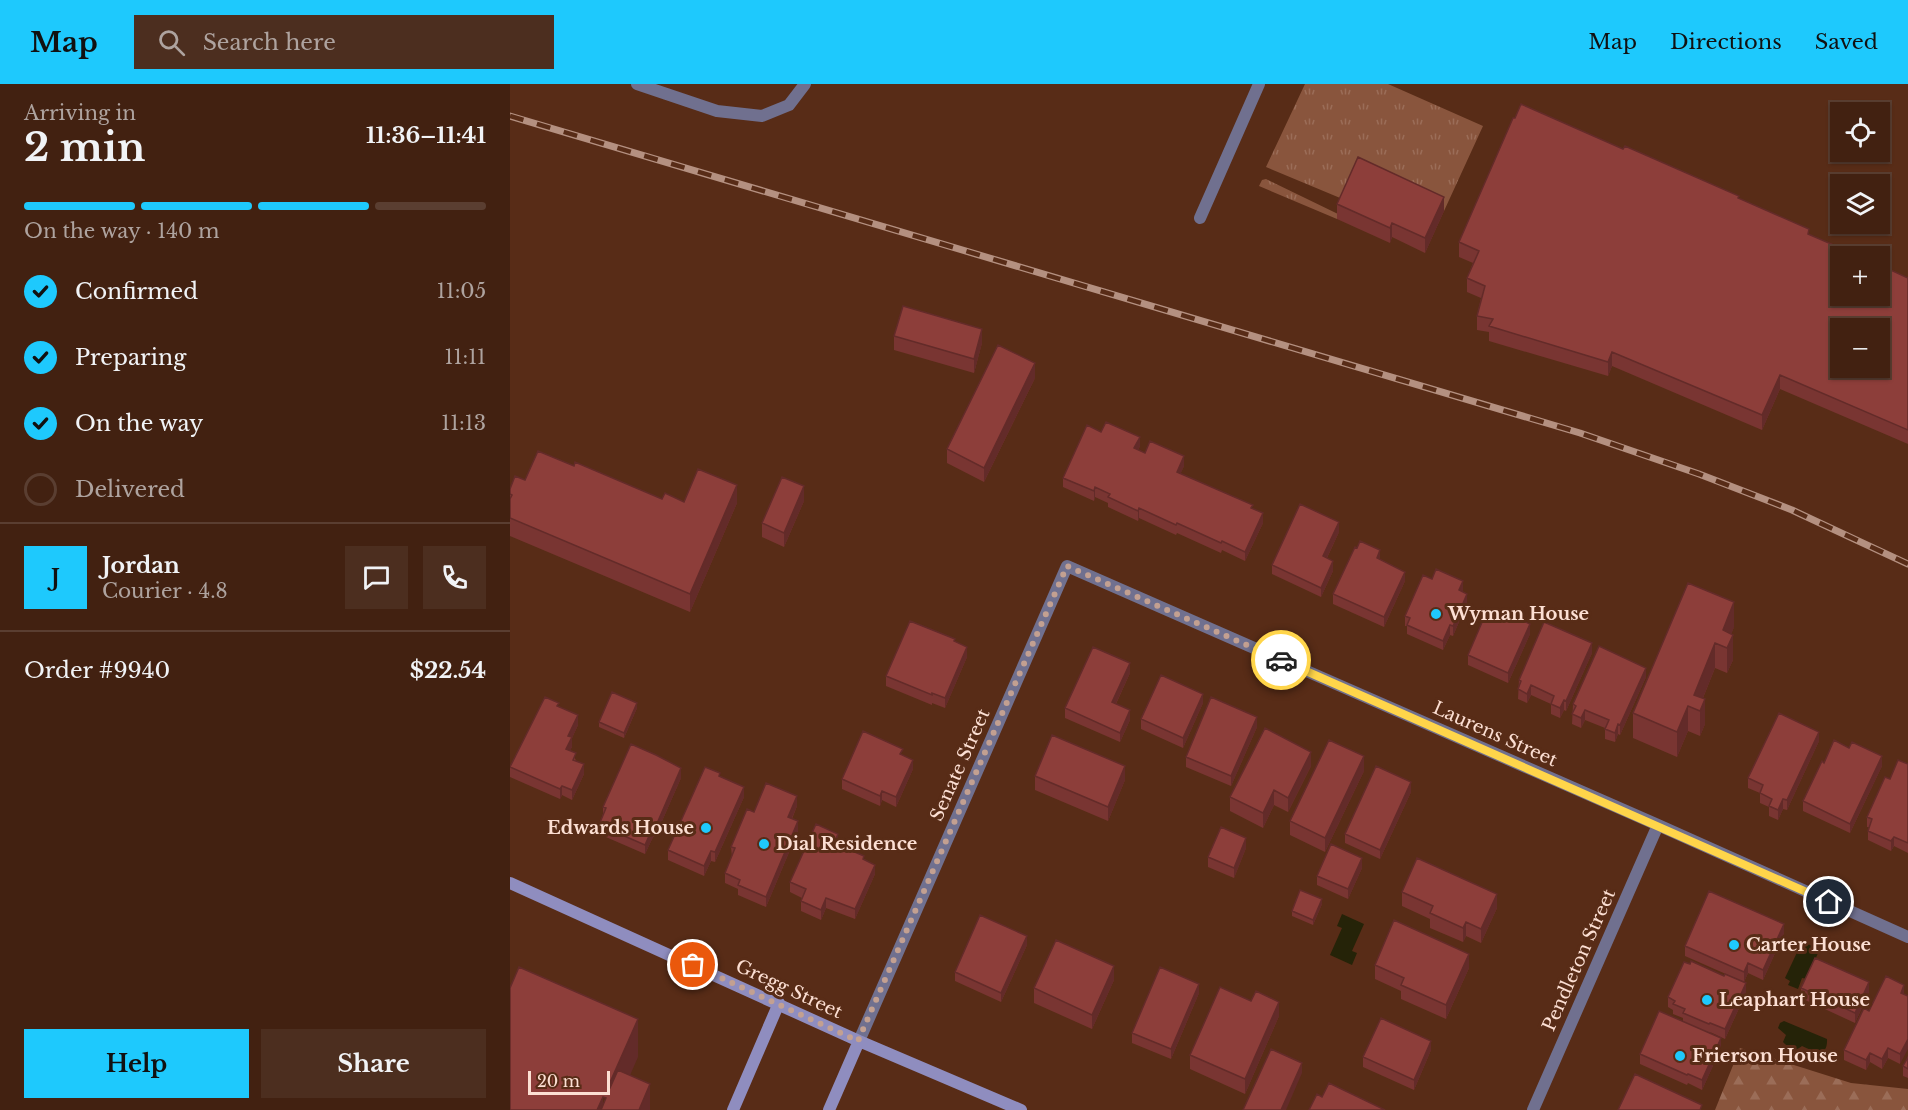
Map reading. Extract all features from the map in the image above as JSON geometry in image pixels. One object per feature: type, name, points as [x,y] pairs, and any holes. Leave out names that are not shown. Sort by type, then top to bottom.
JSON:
[{"type":"street","points":[[637,84],[717,111],[762,116],[789,105],[805,84]]},
{"type":"street","points":[[1200,218],[1259,84]]},
{"type":"street","name":"Laurens Street","points":[[1067,566],[1908,937]]},
{"type":"street","name":"Senate Street","points":[[829,1110],[1067,566]]},
{"type":"street","name":"Pendleton Street","points":[[1533,1110],[1658,825]]},
{"type":"street","name":"Gregg Street","points":[[510,883],[779,1003],[858,1041],[1021,1110]]},
{"type":"street","points":[[733,1110],[779,1003]]},
{"type":"green space","points":[[1305,84],[1388,84],[1483,126],[1444,211],[1345,200],[1266,167]]},
{"type":"green space","points":[[1266,179],[1338,214],[1337,219],[1259,186],[1262,180]]},
{"type":"green space","points":[[1740,1048],[1851,1083],[1908,1089],[1908,1110],[1715,1110]]},
{"type":"shaded area","points":[[1342,914],[1364,924],[1352,951],[1357,953],[1352,965],[1330,955],[1342,928],[1337,926]]},
{"type":"shaded area","points":[[1806,943],[1816,948],[1815,951],[1818,953],[1807,979],[1802,978],[1798,989],[1788,985],[1790,981],[1785,978],[1800,946],[1804,947]]},
{"type":"shaded area","points":[[1784,1021],[1827,1039],[1825,1049],[1819,1052],[1802,1046],[1796,1049],[1790,1048],[1783,1042],[1786,1035],[1778,1028]]},
{"type":"building","points":[[1521,104],[1623,149],[1625,146],[1809,229],[1808,234],[1836,246],[1830,246],[1830,306],[1890,306],[1890,270],[1908,278],[1908,430],[1780,375],[1762,415],[1612,352],[1608,362],[1489,326],[1493,319],[1477,316],[1485,286],[1467,278],[1479,251],[1459,242]]},
{"type":"building","points":[[1358,157],[1444,197],[1425,238],[1392,223],[1390,228],[1337,204]]},
{"type":"building","points":[[903,306],[982,329],[974,359],[894,336]]},
{"type":"building","points":[[998,345],[1035,363],[984,468],[947,449]]},
{"type":"building","points":[[1106,422],[1140,437],[1134,448],[1145,453],[1150,441],[1184,456],[1177,472],[1253,505],[1251,508],[1263,513],[1245,552],[1139,508],[1138,511],[1108,497],[1110,494],[1095,487],[1094,491],[1063,478],[1087,425],[1101,432]]},
{"type":"building","points":[[538,451],[574,466],[575,462],[662,499],[665,493],[684,502],[698,469],[737,485],[690,594],[510,518],[512,495],[510,489],[515,476],[525,480]]},
{"type":"building","points":[[782,477],[804,486],[784,533],[762,523]]},
{"type":"building","points":[[1300,504],[1339,522],[1323,556],[1333,561],[1321,588],[1272,565]]},
{"type":"building","points":[[1360,541],[1380,550],[1377,558],[1405,572],[1384,617],[1333,594]]},
{"type":"building","name":"Wyman House","points":[[1436,569],[1463,581],[1459,590],[1467,594],[1453,626],[1450,625],[1443,641],[1407,625],[1410,618],[1405,616],[1423,575],[1432,579]]},
{"type":"building","points":[[1688,583],[1734,602],[1723,630],[1733,635],[1727,648],[1715,643],[1694,695],[1705,699],[1700,711],[1688,706],[1677,732],[1633,713]]},
{"type":"building","points":[[1502,611],[1530,624],[1508,673],[1468,655],[1486,613],[1498,619]]},
{"type":"building","points":[[910,621],[955,639],[954,641],[967,647],[945,698],[886,676]]},
{"type":"building","points":[[1544,622],[1592,643],[1566,701],[1564,700],[1560,708],[1551,704],[1554,696],[1531,685],[1527,694],[1518,689],[1521,681],[1519,680]]},
{"type":"building","points":[[1599,646],[1646,668],[1615,733],[1605,729],[1609,720],[1585,710],[1581,718],[1572,714],[1576,706],[1573,704]]},
{"type":"building","points":[[1093,647],[1130,663],[1112,702],[1130,710],[1120,733],[1065,708]]},
{"type":"building","points":[[1161,675],[1203,694],[1183,738],[1141,719]]},
{"type":"building","points":[[612,692],[637,703],[624,733],[599,722]]},
{"type":"building","points":[[545,697],[559,703],[557,706],[578,715],[568,736],[572,737],[566,749],[576,753],[573,760],[584,764],[572,790],[562,786],[560,789],[510,767]]},
{"type":"building","points":[[1211,697],[1257,717],[1231,776],[1186,757]]},
{"type":"building","points":[[1779,713],[1819,732],[1787,800],[1783,799],[1778,810],[1769,806],[1772,799],[1760,793],[1763,785],[1748,778]]},
{"type":"building","points":[[1265,728],[1311,752],[1288,798],[1274,790],[1263,813],[1230,797]]},
{"type":"building","points":[[863,731],[903,749],[900,754],[913,760],[896,797],[882,791],[880,796],[842,779]]},
{"type":"building","points":[[1052,735],[1125,766],[1108,807],[1035,776]]},
{"type":"building","points":[[1329,740],[1364,756],[1325,838],[1290,821]]},
{"type":"building","points":[[1834,740],[1849,748],[1852,742],[1882,756],[1850,824],[1803,801]]},
{"type":"building","points":[[631,744],[681,768],[655,828],[653,827],[645,845],[599,825],[606,808],[603,807]]},
{"type":"building","points":[[1898,760],[1908,764],[1908,843],[1894,837],[1891,841],[1868,831],[1872,819],[1867,817],[1885,777],[1890,779]]},
{"type":"building","points":[[1376,766],[1411,782],[1380,850],[1345,834]]},
{"type":"building","name":"Edwards House","points":[[705,767],[744,787],[715,852],[711,851],[704,866],[668,850]]},
{"type":"building","name":"Dial Residence","points":[[766,783],[797,796],[788,817],[798,821],[766,897],[738,885],[740,880],[725,873],[735,848],[731,847],[747,809],[754,812]]},
{"type":"building","points":[[816,824],[838,834],[834,843],[864,856],[863,859],[875,865],[855,909],[826,898],[821,910],[801,901],[806,889],[790,882]]},
{"type":"building","points":[[1221,827],[1246,838],[1234,868],[1208,857]]},
{"type":"building","points":[[1331,844],[1362,858],[1348,889],[1317,876]]},
{"type":"building","points":[[1417,858],[1497,894],[1481,929],[1466,922],[1463,928],[1430,913],[1433,906],[1402,892]]},
{"type":"building","points":[[1300,890],[1322,899],[1313,920],[1292,911]]},
{"type":"building","name":"Carter House","points":[[1709,891],[1784,924],[1763,970],[1748,963],[1744,972],[1685,946]]},
{"type":"building","points":[[980,915],[1027,936],[1001,993],[955,972]]},
{"type":"building","points":[[1394,920],[1469,954],[1446,1005],[1401,985],[1404,978],[1375,965]]},
{"type":"building","points":[[1056,940],[1114,966],[1092,1015],[1034,988]]},
{"type":"building","points":[[1815,958],[1869,982],[1855,1013],[1801,988]]},
{"type":"building","name":"Leaphart House","points":[[1691,961],[1746,983],[1725,1029],[1683,1013],[1685,1009],[1673,1004],[1675,1001],[1668,997],[1684,962],[1690,964]]},
{"type":"building","points":[[519,967],[638,1019],[608,1087],[610,1088],[618,1070],[650,1084],[639,1110],[601,1110],[606,1098],[603,1097],[597,1110],[510,1110],[510,988]]},
{"type":"building","points":[[1160,967],[1199,984],[1171,1049],[1132,1033]]},
{"type":"building","points":[[1886,976],[1904,985],[1901,993],[1908,996],[1908,1039],[1900,1054],[1888,1048],[1882,1059],[1870,1053],[1866,1060],[1844,1050],[1864,1008],[1869,1011]]},
{"type":"building","points":[[1220,987],[1251,1001],[1256,991],[1279,1002],[1245,1079],[1190,1055]]},
{"type":"building","name":"Frierson House","points":[[1659,1011],[1721,1038],[1702,1080],[1640,1054]]},
{"type":"building","points":[[1381,1018],[1431,1041],[1414,1080],[1363,1057]]},
{"type":"building","points":[[1271,1049],[1302,1063],[1281,1110],[1243,1110]]},
{"type":"building","points":[[1908,1057],[1908,1069],[1903,1066]]},
{"type":"building","points":[[1635,1074],[1702,1105],[1700,1110],[1618,1110]]},
{"type":"building","points":[[1329,1083],[1385,1110],[1309,1110],[1317,1094],[1322,1097]]},
{"type":"railway","points":[[510,116],[1580,433],[1699,474],[1792,510],[1908,564]]},
{"type":"way so far","points":[[693,965],[858,1041],[1067,566],[1281,660]]},
{"type":"place","name":"Wyman House","points":[[1436,614]]},
{"type":"place","name":"Edwards House","points":[[706,828]]},
{"type":"place","name":"Dial Residence","points":[[764,844]]},
{"type":"place","name":"Carter House","points":[[1734,945]]},
{"type":"place","name":"Leaphart House","points":[[1707,1000]]},
{"type":"place","name":"Frierson House","points":[[1680,1056]]},
{"type":"route","points":[[1281,660],[1829,902]]}]
